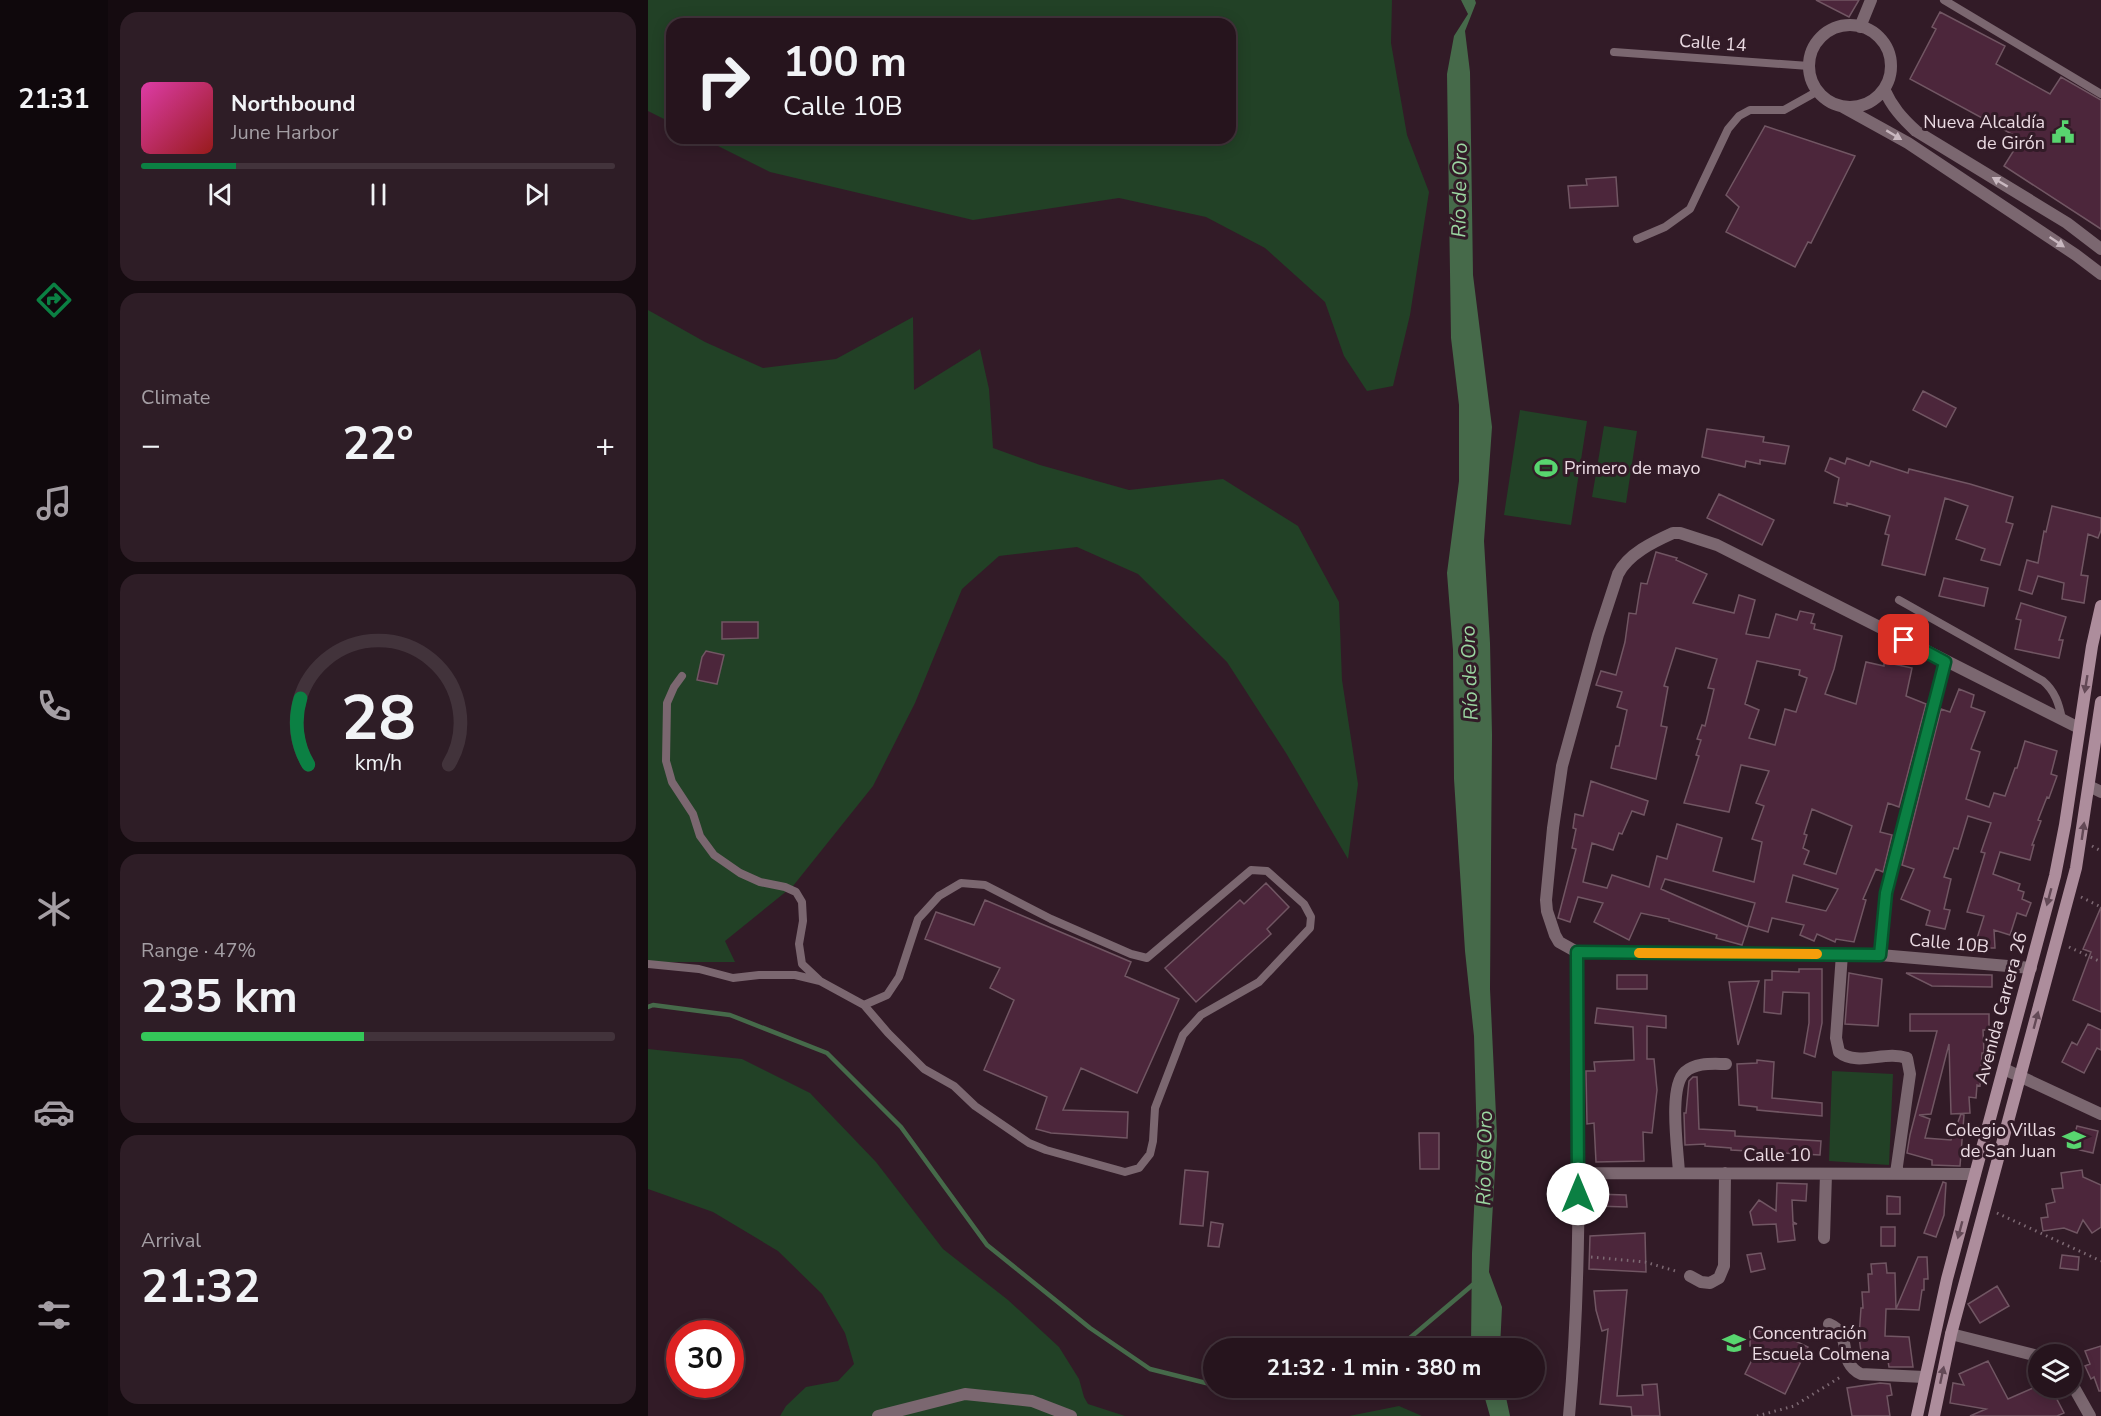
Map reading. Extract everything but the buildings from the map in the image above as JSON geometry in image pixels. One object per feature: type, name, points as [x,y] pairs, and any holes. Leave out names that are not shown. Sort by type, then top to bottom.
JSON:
[{"type":"main road","name":"Avenida Carrera 26","points":[[1917,1416],[1947,1279],[2031,968],[2060,849],[2101,606]]},
{"type":"main road","name":"Avenida Carrera 26","points":[[1934,1416],[1951,1334],[2070,892],[2095,789],[2101,702]]},
{"type":"street","points":[[1860,27],[1871,0]]},
{"type":"street","points":[[1843,107],[1855,107],[1877,98],[1890,77],[1891,64],[1882,40],[1872,32],[1860,27],[1845,26],[1831,30],[1819,39],[1812,52],[1809,66],[1811,80],[1818,92],[1829,101],[1908,144],[2101,274]]},
{"type":"street","points":[[1884,89],[1891,104],[1916,131],[2067,223],[2101,249]]},
{"type":"street","points":[[1569,1416],[1576,1344],[1577,952],[1560,942],[1554,935],[1546,900],[1562,766],[1598,635],[1623,565],[1635,554],[1673,533],[1680,533],[1717,545],[2079,728]]},
{"type":"street","points":[[1880,955],[1886,893],[1945,662]]},
{"type":"street","name":"Calle 10B","points":[[1577,952],[1880,955],[2031,968]]},
{"type":"street","points":[[1842,954],[1836,1038],[1839,1052],[1850,1059],[1899,1055],[1907,1058],[1910,1065],[1911,1074],[1896,1173]]},
{"type":"street","points":[[1679,1173],[1676,1096],[1679,1080],[1686,1071],[1700,1064],[1726,1064]]},
{"type":"street","points":[[2004,1069],[2101,1114]]},
{"type":"street","name":"Calle 10","points":[[1578,1173],[1975,1174]]},
{"type":"street","points":[[1690,1276],[1701,1282],[1710,1283],[1719,1278],[1724,1266],[1725,1173]]},
{"type":"street","points":[[1824,1238],[1826,1174]]},
{"type":"street","points":[[1828,1324],[1836,1327],[1842,1335],[1847,1363],[1852,1370],[1861,1374],[1924,1377]]},
{"type":"street","points":[[1951,1334],[2028,1353]]},
{"type":"street","points":[[878,1416],[965,1395],[1032,1401],[1071,1416]]},
{"type":"street","points":[[2080,1398],[2090,1416]]},
{"type":"lane","points":[[1944,0],[2101,94]]},
{"type":"lane","name":"Calle 14","points":[[1614,52],[1809,66]]},
{"type":"lane","points":[[1637,239],[1665,227],[1690,209],[1728,129],[1739,116],[1750,111],[1784,110],[1818,92]]},
{"type":"lane","points":[[1899,600],[2043,681],[2054,694],[2062,719]]},
{"type":"lane","points":[[682,676],[667,703],[666,761],[672,782],[693,814],[700,836],[714,855],[740,873],[760,882],[785,887],[796,892],[802,902],[803,921],[799,944],[802,964],[820,981],[864,1005],[924,1069],[954,1086],[975,1106],[1029,1143],[1046,1150],[1125,1172],[1139,1168],[1150,1154],[1154,1141],[1155,1108],[1183,1035],[1201,1015],[1259,982],[1310,928],[1311,917],[1304,904],[1267,871],[1251,870],[1148,958],[1131,954],[1051,919],[985,885],[961,883],[939,896],[918,919],[899,977],[887,995],[864,1005]]},
{"type":"lane","points":[[648,964],[699,969],[734,978],[795,975],[820,981]]},
{"type":"path","points":[[2070,892],[2101,907]]},
{"type":"path","points":[[2056,941],[2101,962]]},
{"type":"path","points":[[1984,1207],[2101,1261]]},
{"type":"path","points":[[1577,1257],[1645,1262],[1690,1276]]},
{"type":"path","points":[[1757,1416],[1794,1406],[1852,1370]]},
{"type":"shaded area","points":[[648,0],[1392,0],[1391,43],[1407,135],[1429,192],[1410,315],[1393,386],[1367,391],[1344,356],[1325,302],[1265,248],[1206,217],[1119,198],[973,220],[770,172],[714,144],[1236,144],[1236,18],[666,18],[666,120],[648,111]]},
{"type":"shaded area","points":[[648,310],[705,342],[763,368],[836,359],[913,317],[914,390],[980,349],[989,389],[993,448],[1040,465],[1129,490],[1223,479],[1298,526],[1339,602],[1342,680],[1358,784],[1348,859],[1286,753],[1227,662],[1138,574],[1077,547],[999,556],[962,589],[915,703],[873,786],[793,886],[725,941],[735,962],[648,962]]},
{"type":"shaded area","name":"Primero de mayo","points":[[1520,410],[1587,421],[1571,525],[1504,515]]},
{"type":"shaded area","points":[[1604,426],[1637,431],[1626,503],[1592,497]]},
{"type":"shaded area","points":[[648,1049],[742,1059],[810,1093],[876,1162],[943,1249],[1008,1300],[1059,1347],[1079,1379],[1088,1404],[1125,1416],[780,1416],[786,1406],[806,1387],[838,1381],[854,1364],[845,1333],[822,1294],[778,1251],[713,1212],[648,1189]]},
{"type":"shaded area","points":[[1832,1071],[1893,1074],[1889,1165],[1829,1161]]},
{"type":"shaded area","points":[[1399,1406],[1422,1416],[1349,1416]]},
{"type":"water","name":"Río de Oro","points":[[1461,0],[1475,0],[1476,3],[1465,31],[1470,72],[1473,275],[1492,427],[1484,541],[1492,735],[1490,989],[1497,1136],[1489,1272],[1502,1307],[1500,1338],[1471,1338],[1477,1145],[1474,1036],[1465,951],[1454,779],[1453,650],[1447,573],[1459,481],[1459,405],[1451,338],[1447,74],[1454,36],[1468,14]]},
{"type":"water","points":[[1485,1398],[1506,1398],[1510,1416],[1490,1416]]},
{"type":"waterway","points":[[648,1007],[653,1005],[730,1015],[827,1053],[901,1127],[987,1245],[1090,1328],[1150,1369],[1203,1382]]},
{"type":"waterway","points":[[1410,1338],[1476,1282]]},
{"type":"slow traffic","points":[[1639,953],[1817,954]]},
{"type":"place","name":"Nueva Alcaldía de Girón","points":[[2063,132]]},
{"type":"place","name":"Primero de mayo","points":[[1546,468]]},
{"type":"place","name":"Colegio Villas de San Juan","points":[[2074,1140]]},
{"type":"place","name":"Concentración Escuela Colmena","points":[[1734,1343]]},
{"type":"route","points":[[1578,1194],[1577,952],[1880,955],[1886,893],[1945,662],[1904,640]]}]
